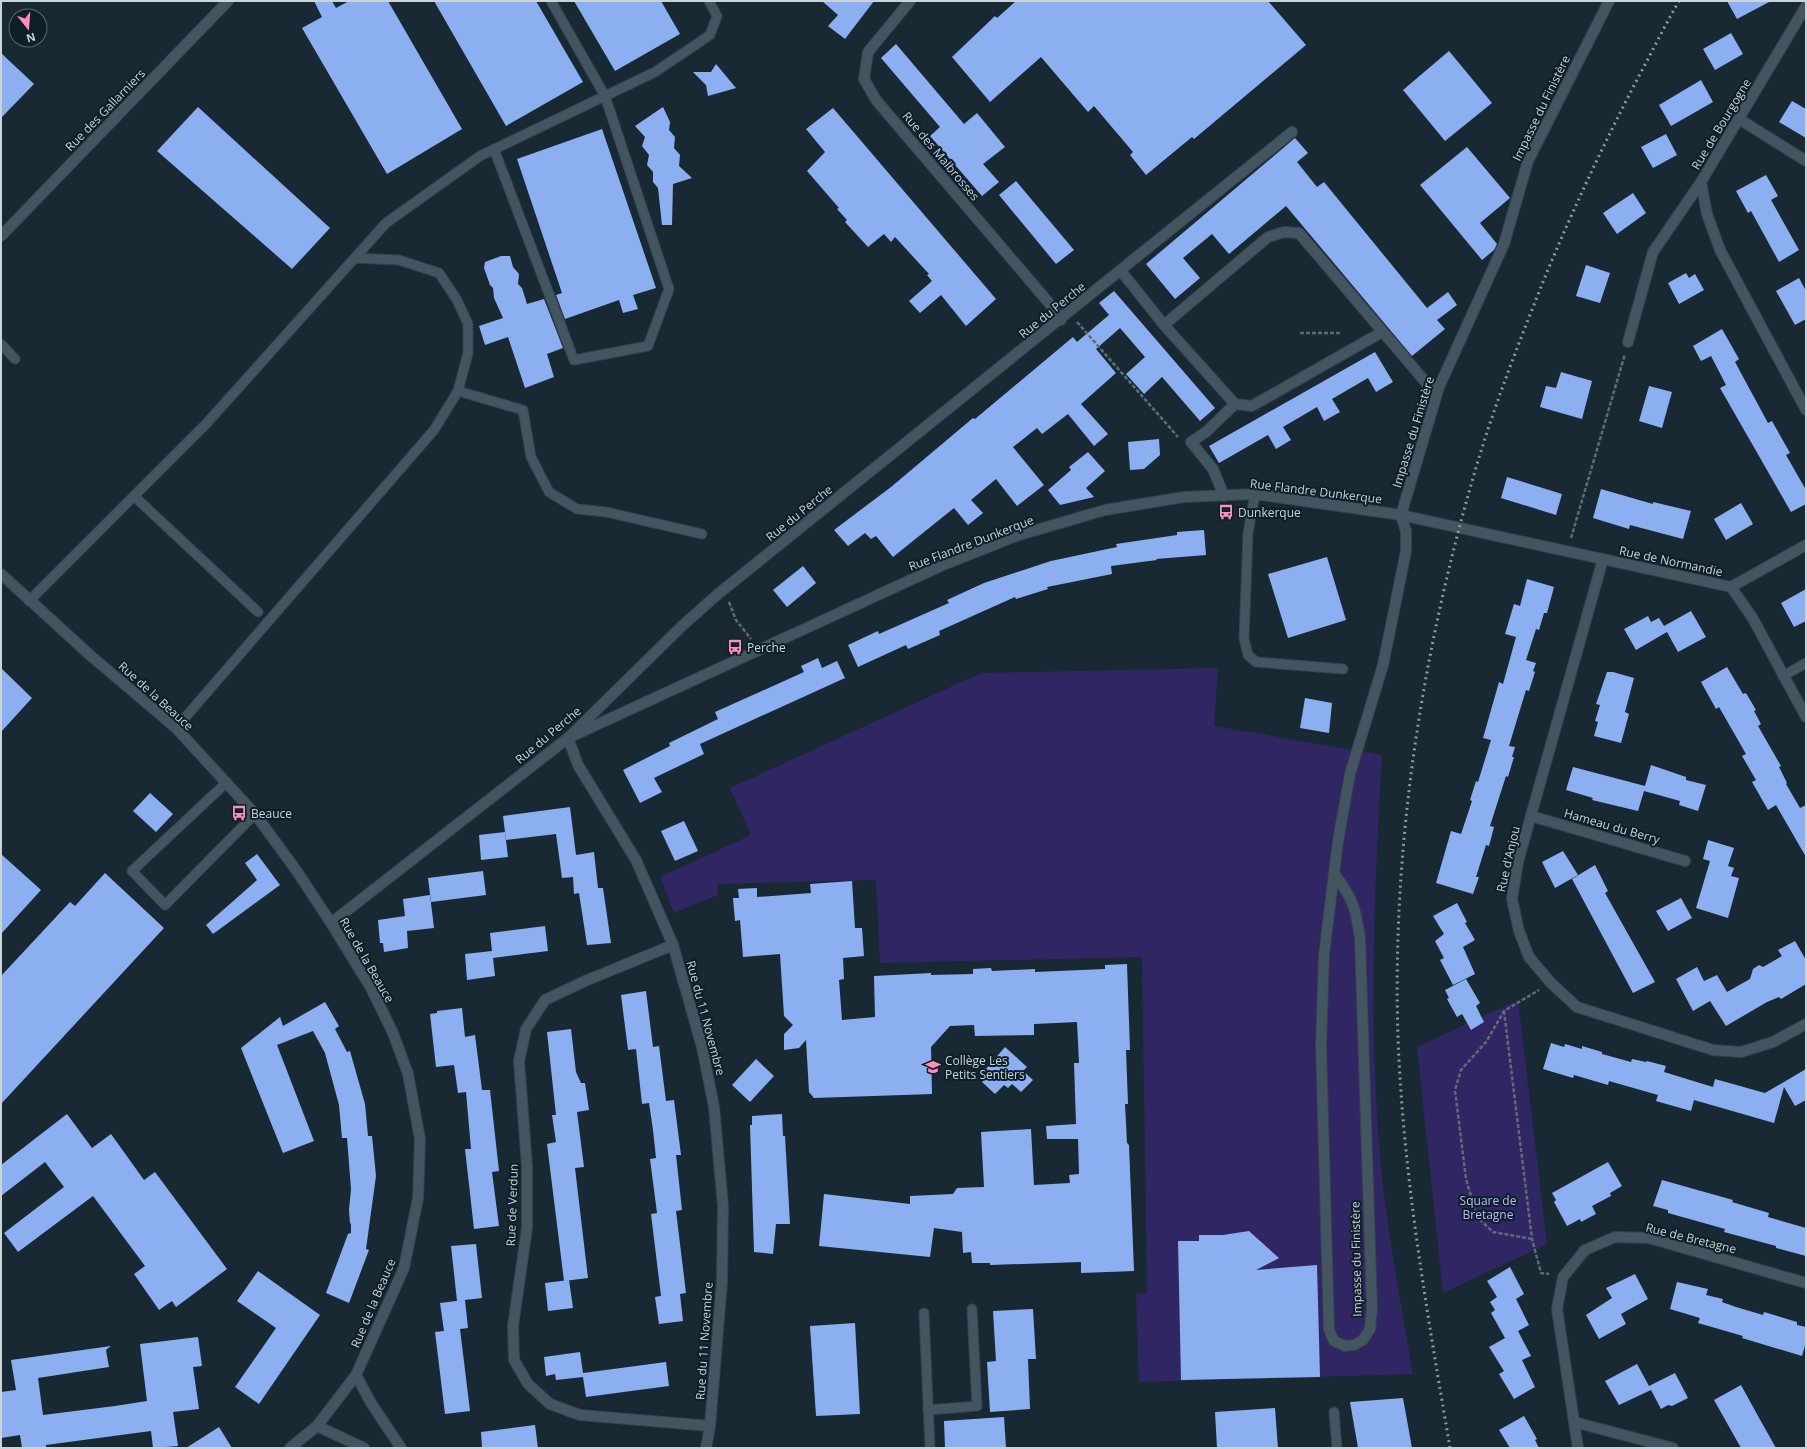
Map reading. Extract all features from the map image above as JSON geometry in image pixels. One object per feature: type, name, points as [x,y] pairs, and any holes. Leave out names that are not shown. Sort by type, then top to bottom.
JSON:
[{"type":"street","name":"Rue des Gallarniers","points":[[1,236],[228,1]]},
{"type":"street","name":"Rue des Malbrosses","points":[[910,1],[868,52],[864,79],[876,100],[1049,303],[1060,320]]},
{"type":"street","name":"Impasse du Finistère","points":[[1334,873],[1348,891],[1356,911],[1360,939],[1372,1308],[1370,1329],[1363,1340],[1354,1345],[1345,1346],[1334,1341],[1330,1330],[1321,1046],[1324,955],[1334,873],[1350,774],[1383,665],[1406,551],[1406,531],[1401,515],[1439,387],[1504,244],[1528,161],[1609,1]]},
{"type":"street","name":"Rue de Bourgogne","points":[[1806,6],[1701,182],[1707,214],[1720,250],[1806,410]]},
{"type":"street","points":[[1739,119],[1806,161]]},
{"type":"street","name":"Rue du Perche","points":[[331,922],[568,738],[682,626],[718,594],[1292,132]]},
{"type":"street","points":[[1628,342],[1653,252],[1701,182]]},
{"type":"street","points":[[1164,325],[1268,238],[1284,232],[1299,234],[1428,385],[1439,387]]},
{"type":"street","points":[[1121,271],[1164,325],[1235,404],[1252,406],[1382,332]]},
{"type":"street","points":[[1224,496],[1213,469],[1191,442],[1206,432],[1235,404]]},
{"type":"street","name":"Rue Flandre Dunkerque","points":[[568,738],[943,565],[1016,536],[1105,510],[1184,497],[1256,494],[1401,515],[1459,528]]},
{"type":"street","name":"Rue de Normandie","points":[[1459,528],[1731,587],[1752,617],[1806,717]]},
{"type":"street","points":[[1731,587],[1806,545]]},
{"type":"street","name":"Rue d'Anjou","points":[[1603,559],[1518,862],[1512,899],[1519,931],[1529,957],[1551,983],[1577,1006],[1713,1050],[1741,1052],[1774,1042],[1806,1024]]},
{"type":"street","name":"Rue de la Beauce","points":[[1,574],[29,601],[176,728],[255,814],[296,870],[331,922],[371,988],[396,1039],[408,1074],[420,1139],[418,1198],[404,1268],[356,1375],[317,1426],[290,1448]]},
{"type":"street","name":"Rue du 11 Novembre","points":[[568,738],[578,766],[636,860],[673,945],[702,1047],[713,1100],[723,1206],[722,1281],[710,1426],[706,1448]]},
{"type":"street","name":"Hameau du Berry","points":[[1531,816],[1684,861]]},
{"type":"street","name":"Rue de Verdun","points":[[673,945],[585,981],[545,1000],[526,1029],[519,1061],[527,1166],[527,1228],[513,1326],[514,1360],[528,1384],[550,1404],[580,1415],[710,1426]]},
{"type":"street","name":"Rue de Bretagne","points":[[1563,1277],[1585,1250],[1615,1238],[1649,1238],[1806,1283]]},
{"type":"street","points":[[1563,1277],[1558,1309],[1578,1448]]},
{"type":"street","points":[[356,1375],[371,1403],[401,1448]]},
{"type":"street","points":[[1574,1422],[1674,1448]]},
{"type":"street","points":[[317,1426],[364,1448]]},
{"type":"lane","points":[[494,150],[574,360],[648,346],[669,289],[605,96],[551,1]]},
{"type":"lane","points":[[29,601],[206,424],[386,223],[480,156],[655,72],[710,35],[717,16],[709,1]]},
{"type":"lane","points":[[176,728],[434,430],[458,391],[468,353],[468,324],[457,300],[439,273],[399,260],[355,258]]},
{"type":"lane","points":[[1,344],[15,358]]},
{"type":"lane","points":[[458,391],[523,410],[531,457],[549,492],[566,502],[577,508],[606,512],[702,534]]},
{"type":"lane","points":[[1256,494],[1248,533],[1244,639],[1248,655],[1256,662],[1343,669]]},
{"type":"lane","points":[[135,496],[258,612]]},
{"type":"lane","points":[[1784,676],[1806,663]]},
{"type":"lane","points":[[227,782],[132,870],[165,906],[255,814]]},
{"type":"lane","points":[[928,1410],[977,1406],[972,1309]]},
{"type":"lane","points":[[924,1313],[930,1448]]},
{"type":"lane","points":[[1334,1412],[1337,1448]]},
{"type":"path","points":[[1069,313],[1179,439],[1191,442]]},
{"type":"path","points":[[1300,333],[1340,333]]},
{"type":"path","points":[[1567,551],[1628,342]]},
{"type":"path","points":[[718,594],[729,601],[736,620],[741,628],[760,650]]},
{"type":"path","points":[[1532,1239],[1494,1232],[1477,1217],[1466,1179],[1455,1090],[1461,1070],[1486,1042],[1504,1011],[1551,983]]},
{"type":"path","points":[[1504,1011],[1532,1239],[1541,1273],[1563,1277]]},
{"type":"green space","points":[[1218,668],[1214,726],[1382,755],[1375,909],[1373,1013],[1377,1116],[1387,1219],[1413,1374],[1139,1382],[1136,1294],[1147,1293],[1142,957],[880,963],[876,880],[717,884],[718,895],[674,913],[660,877],[751,835],[730,788],[981,673]]},
{"type":"green space","name":"Square de Bretagne","points":[[1518,1000],[1547,1244],[1443,1293],[1417,1047]]},
{"type":"building","points":[[314,1],[332,1],[336,8],[349,1],[388,1],[462,129],[387,174],[302,28],[322,17]]},
{"type":"building","points":[[434,1],[536,1],[583,82],[506,126]]},
{"type":"building","points":[[574,1],[661,1],[680,34],[615,71]]},
{"type":"building","points":[[822,1],[874,1],[845,39],[828,26],[838,15]]},
{"type":"building","points":[[1016,1],[1268,1],[1306,45],[1194,139],[1192,137],[1146,175],[1130,155],[1133,152],[1094,106],[1088,112],[1041,57],[990,102],[952,57],[995,16],[997,18]]},
{"type":"building","points":[[1727,1],[1771,1],[1737,19]]},
{"type":"building","points":[[1731,33],[1743,54],[1715,70],[1703,49]]},
{"type":"building","points":[[896,44],[964,124],[977,113],[1005,147],[983,164],[999,182],[982,196],[930,136],[940,127],[881,58]]},
{"type":"building","points":[[1449,51],[1492,103],[1445,141],[1403,90]]},
{"type":"building","points":[[1,53],[34,84],[1,118]]},
{"type":"building","points":[[716,64],[736,88],[708,96],[706,85],[693,72],[711,72]]},
{"type":"building","points":[[1701,80],[1713,102],[1671,126],[1659,105]]},
{"type":"building","points":[[1792,101],[1806,109],[1806,138],[1779,122]]},
{"type":"building","points":[[198,107],[330,228],[292,269],[157,151]]},
{"type":"building","points":[[663,107],[670,122],[669,130],[675,137],[674,148],[680,155],[679,166],[692,178],[673,184],[672,225],[662,225],[658,188],[653,182],[653,172],[647,165],[649,155],[642,146],[645,137],[635,126]]},
{"type":"building","points":[[833,108],[996,299],[966,326],[941,295],[920,313],[909,301],[932,281],[927,275],[929,274],[895,237],[891,242],[884,234],[868,247],[845,222],[847,220],[837,209],[839,208],[807,171],[825,152],[806,129]]},
{"type":"building","points":[[602,129],[656,288],[633,295],[638,309],[623,313],[619,300],[565,319],[556,295],[562,293],[517,159]]},
{"type":"building","points":[[1666,134],[1677,155],[1653,168],[1641,147]]},
{"type":"building","points":[[1295,138],[1308,153],[1297,162],[1317,187],[1324,182],[1427,308],[1448,292],[1457,305],[1437,320],[1445,329],[1412,356],[1286,206],[1229,254],[1212,234],[1183,258],[1200,278],[1175,299],[1146,264]]},
{"type":"building","points":[[1467,147],[1510,198],[1480,223],[1497,244],[1494,250],[1482,260],[1420,185]]},
{"type":"building","points":[[1766,175],[1778,196],[1771,200],[1799,250],[1779,262],[1751,211],[1748,213],[1736,191]]},
{"type":"building","points":[[1016,181],[1074,250],[1056,264],[999,195]]},
{"type":"building","points":[[1633,193],[1646,213],[1617,234],[1603,213]]},
{"type":"building","points":[[501,256],[510,256],[513,267],[519,274],[518,284],[522,288],[527,304],[544,299],[563,348],[547,354],[554,377],[525,388],[508,337],[485,345],[479,326],[503,318],[494,298],[493,288],[490,285],[484,268],[485,262]]},
{"type":"building","points":[[1586,265],[1610,273],[1600,303],[1576,296]]},
{"type":"building","points":[[1686,273],[1689,278],[1695,274],[1704,290],[1679,304],[1668,283]]},
{"type":"building","points":[[1799,278],[1806,291],[1806,319],[1795,325],[1776,291]]},
{"type":"building","points":[[1114,291],[1215,408],[1200,421],[1162,377],[1144,394],[1126,374],[1145,357],[1120,328],[1096,349],[1116,373],[1081,404],[1108,434],[1094,446],[1068,414],[1042,434],[1037,428],[1013,447],[1044,485],[1017,506],[996,479],[971,500],[983,513],[968,525],[954,508],[893,557],[876,536],[871,539],[865,533],[848,546],[834,530],[891,487],[1073,337],[1077,342],[1109,315],[1099,303]]},
{"type":"building","points":[[1722,329],[1739,359],[1735,362],[1768,423],[1772,421],[1790,453],[1786,455],[1806,490],[1806,504],[1791,512],[1720,388],[1726,385],[1711,356],[1701,361],[1693,346]]},
{"type":"building","points":[[1375,352],[1393,382],[1376,392],[1368,378],[1332,399],[1340,412],[1324,421],[1317,407],[1283,427],[1291,440],[1276,449],[1268,435],[1219,463],[1209,446]]},
{"type":"building","points":[[1561,372],[1592,381],[1582,419],[1540,407],[1546,386],[1556,388]]},
{"type":"building","points":[[1649,386],[1672,392],[1662,428],[1639,421]]},
{"type":"building","points":[[1159,439],[1160,455],[1144,469],[1130,470],[1128,442]]},
{"type":"building","points":[[1088,452],[1105,471],[1086,488],[1094,497],[1060,505],[1048,490],[1071,470],[1069,467]]},
{"type":"building","points":[[1507,477],[1562,494],[1556,515],[1501,498]]},
{"type":"building","points":[[1601,489],[1653,504],[1653,502],[1691,511],[1683,539],[1630,525],[1629,529],[1593,518]]},
{"type":"building","points":[[1741,503],[1753,524],[1726,540],[1714,519]]},
{"type":"building","points":[[1204,530],[1206,555],[1156,559],[1157,560],[1111,566],[1112,574],[1047,587],[1048,589],[1016,599],[1015,597],[939,631],[940,635],[908,649],[906,645],[858,667],[848,645],[878,631],[879,634],[949,603],[947,600],[984,583],[1051,561],[1117,547],[1116,544],[1177,535],[1177,532]]},
{"type":"building","points":[[1327,557],[1346,620],[1288,638],[1268,574]]},
{"type":"building","points":[[803,566],[816,583],[787,607],[773,590]]},
{"type":"building","points":[[1527,579],[1554,587],[1547,613],[1544,613],[1539,630],[1536,629],[1526,660],[1536,663],[1533,671],[1535,672],[1529,691],[1526,690],[1509,746],[1515,747],[1512,757],[1514,757],[1508,777],[1506,776],[1490,826],[1494,827],[1489,846],[1486,845],[1476,877],[1479,877],[1473,894],[1436,883],[1451,831],[1461,834],[1472,801],[1470,800],[1476,781],[1478,782],[1491,740],[1483,738],[1499,682],[1503,684],[1516,637],[1505,634],[1514,604],[1520,606]]},
{"type":"building","points":[[1806,589],[1806,621],[1794,627],[1781,603]]},
{"type":"building","points":[[1691,611],[1706,637],[1678,652],[1667,632],[1636,650],[1624,629],[1648,616],[1651,622],[1659,618],[1664,626]]},
{"type":"building","points":[[818,658],[822,668],[837,661],[845,678],[700,744],[704,754],[654,778],[662,792],[640,803],[623,770],[670,746],[669,743],[718,719],[715,712],[804,672],[801,666]]},
{"type":"building","points":[[1727,667],[1743,694],[1746,693],[1756,710],[1754,711],[1761,724],[1758,726],[1781,766],[1779,767],[1787,783],[1786,784],[1800,808],[1806,805],[1806,857],[1776,805],[1768,810],[1752,782],[1756,780],[1742,756],[1746,754],[1719,707],[1716,709],[1701,682]]},
{"type":"building","points":[[1,668],[32,698],[1,732]]},
{"type":"building","points":[[1607,672],[1613,672],[1634,678],[1625,712],[1629,714],[1621,743],[1594,736],[1598,722],[1595,721],[1600,705],[1596,704]]},
{"type":"building","points":[[1305,698],[1332,703],[1329,733],[1300,728]]},
{"type":"building","points":[[1651,765],[1686,777],[1686,780],[1706,785],[1698,811],[1679,805],[1680,801],[1644,791],[1638,811],[1592,800],[1593,798],[1566,790],[1573,767],[1645,786]]},
{"type":"building","points":[[150,793],[173,814],[156,832],[133,811]]},
{"type":"building","points":[[570,807],[576,855],[594,852],[598,888],[603,888],[611,943],[587,945],[579,893],[574,894],[573,877],[562,878],[556,834],[506,840],[503,816]]},
{"type":"building","points":[[684,821],[698,851],[675,861],[661,831]]},
{"type":"building","points":[[505,832],[508,857],[481,860],[479,835]]},
{"type":"building","points":[[1708,840],[1734,848],[1728,866],[1734,868],[1731,876],[1739,878],[1728,918],[1696,908],[1710,861],[1703,859]]},
{"type":"building","points":[[1563,851],[1578,875],[1555,888],[1542,862]]},
{"type":"building","points":[[1,854],[41,890],[1,934]]},
{"type":"building","points":[[257,854],[280,885],[213,934],[206,925],[257,880],[245,863]]},
{"type":"building","points":[[1595,865],[1608,891],[1605,893],[1655,982],[1633,993],[1572,879]]},
{"type":"building","points":[[483,871],[486,895],[431,902],[428,878]]},
{"type":"building","points":[[105,873],[164,928],[1,1104],[1,976],[70,902],[75,906]]},
{"type":"building","points":[[852,881],[855,928],[862,928],[864,956],[843,958],[844,979],[839,980],[842,1020],[875,1017],[874,976],[931,973],[931,975],[973,974],[973,969],[991,968],[992,971],[1035,969],[1035,972],[1105,969],[1105,965],[1127,964],[1130,1050],[1126,1050],[1128,1104],[1125,1104],[1127,1143],[1129,1145],[1134,1271],[1081,1273],[1081,1262],[990,1265],[990,1263],[972,1263],[971,1252],[963,1253],[962,1232],[934,1228],[930,1257],[819,1246],[824,1194],[910,1204],[910,1196],[953,1194],[957,1188],[984,1187],[981,1132],[1031,1129],[1034,1185],[1070,1183],[1069,1175],[1079,1174],[1078,1139],[1047,1139],[1046,1126],[1076,1124],[1074,1063],[1079,1063],[1077,1022],[1034,1024],[1034,1035],[975,1036],[974,1025],[950,1026],[931,1047],[932,1094],[814,1098],[809,1092],[806,1040],[799,1048],[784,1050],[784,1034],[793,1025],[784,1016],[780,954],[743,957],[740,920],[735,921],[733,898],[739,898],[738,889],[757,888],[757,897],[811,893],[810,884]]},
{"type":"building","points":[[430,895],[434,928],[407,931],[408,948],[384,952],[383,943],[380,943],[378,920],[405,916],[403,899]]},
{"type":"building","points":[[1681,898],[1692,918],[1668,931],[1656,911]]},
{"type":"building","points":[[1457,903],[1467,922],[1465,923],[1475,940],[1463,947],[1475,974],[1453,985],[1440,960],[1444,958],[1435,941],[1444,934],[1433,916]]},
{"type":"building","points":[[545,926],[548,951],[493,958],[495,976],[467,980],[465,954],[492,951],[490,933]]},
{"type":"building","points":[[1795,941],[1806,960],[1806,984],[1781,999],[1779,997],[1767,1002],[1726,1026],[1710,1001],[1693,1011],[1676,979],[1697,967],[1704,981],[1717,975],[1727,992],[1750,979],[1753,969],[1759,965],[1763,967],[1782,956],[1778,950]]},
{"type":"building","points":[[1466,979],[1480,1003],[1476,1006],[1484,1022],[1471,1030],[1462,1014],[1457,1017],[1447,999],[1449,998],[1445,990]]},
{"type":"building","points":[[646,991],[653,1047],[659,1046],[666,1101],[674,1100],[681,1155],[676,1155],[682,1210],[676,1211],[686,1293],[680,1294],[683,1321],[659,1324],[655,1297],[661,1296],[651,1214],[657,1213],[650,1159],[656,1158],[653,1130],[649,1103],[642,1104],[636,1049],[628,1050],[621,995]]},
{"type":"building","points":[[325,1002],[339,1026],[335,1029],[347,1052],[350,1051],[365,1104],[368,1136],[372,1136],[376,1176],[366,1249],[369,1250],[349,1303],[326,1293],[348,1234],[351,1233],[349,1210],[351,1189],[347,1138],[342,1138],[339,1105],[325,1053],[313,1031],[277,1045],[314,1141],[283,1153],[241,1048],[280,1017],[283,1026]]},
{"type":"building","points":[[462,1008],[465,1037],[475,1035],[482,1090],[490,1090],[499,1171],[492,1172],[499,1226],[474,1229],[465,1149],[471,1149],[466,1092],[458,1093],[454,1065],[436,1067],[430,1014],[437,1013],[437,1011]]},
{"type":"building","points":[[571,1029],[576,1072],[581,1083],[585,1083],[589,1110],[577,1112],[584,1167],[575,1168],[588,1278],[564,1281],[547,1144],[556,1142],[552,1115],[556,1115],[547,1032]]},
{"type":"building","points":[[1551,1043],[1564,1047],[1565,1044],[1582,1049],[1582,1046],[1602,1052],[1602,1054],[1631,1062],[1632,1059],[1666,1066],[1664,1072],[1713,1087],[1715,1079],[1765,1093],[1806,1069],[1806,1100],[1795,1106],[1784,1087],[1774,1123],[1694,1100],[1691,1111],[1656,1101],[1658,1095],[1609,1081],[1608,1085],[1574,1075],[1573,1078],[1543,1069]]},
{"type":"building","points":[[1005,1047],[1027,1067],[1023,1071],[1033,1080],[1021,1092],[1012,1084],[1008,1088],[1004,1085],[995,1094],[982,1082],[990,1072],[986,1069]]},
{"type":"building","points":[[756,1059],[774,1076],[750,1102],[732,1085]]},
{"type":"building","points":[[67,1114],[92,1148],[111,1134],[144,1180],[155,1172],[227,1269],[176,1307],[172,1301],[159,1310],[134,1274],[145,1266],[93,1196],[18,1252],[4,1233],[64,1187],[45,1162],[1,1196],[1,1165]]},
{"type":"building","points":[[782,1114],[783,1136],[785,1136],[790,1224],[776,1224],[773,1254],[754,1252],[750,1125],[752,1125],[752,1116]]},
{"type":"building","points":[[1608,1162],[1622,1186],[1610,1193],[1611,1196],[1592,1206],[1596,1214],[1581,1222],[1580,1219],[1567,1226],[1554,1202],[1556,1200],[1552,1193]]},
{"type":"building","points":[[1662,1180],[1733,1200],[1732,1202],[1769,1213],[1768,1217],[1806,1228],[1806,1256],[1724,1232],[1725,1229],[1668,1213],[1668,1210],[1653,1206]]},
{"type":"building","points":[[1249,1231],[1279,1258],[1256,1270],[1317,1265],[1320,1377],[1181,1380],[1178,1241],[1199,1241],[1199,1235],[1223,1235]]},
{"type":"building","points":[[476,1244],[482,1298],[465,1300],[468,1328],[460,1329],[470,1411],[445,1414],[435,1332],[444,1331],[440,1303],[457,1301],[451,1246]]},
{"type":"building","points":[[1510,1267],[1524,1294],[1516,1299],[1529,1325],[1518,1331],[1531,1356],[1522,1360],[1535,1387],[1514,1399],[1499,1374],[1504,1371],[1489,1347],[1505,1338],[1491,1313],[1495,1310],[1490,1302],[1497,1297],[1487,1281]]},
{"type":"building","points":[[258,1271],[320,1315],[259,1404],[235,1387],[276,1328],[237,1301]]},
{"type":"building","points":[[1635,1274],[1648,1299],[1621,1314],[1626,1324],[1599,1339],[1586,1315],[1612,1298],[1606,1288]]},
{"type":"building","points":[[569,1280],[573,1308],[548,1311],[545,1283]]},
{"type":"building","points":[[1677,1282],[1708,1289],[1706,1295],[1723,1299],[1722,1302],[1736,1307],[1763,1315],[1764,1312],[1797,1322],[1797,1325],[1806,1327],[1806,1342],[1802,1356],[1742,1338],[1743,1336],[1698,1323],[1700,1318],[1670,1309]]},
{"type":"building","points":[[1033,1309],[1036,1359],[1028,1359],[1030,1409],[990,1412],[987,1362],[996,1361],[993,1311]]},
{"type":"building","points":[[855,1323],[860,1414],[816,1416],[810,1326]]},
{"type":"building","points":[[198,1337],[202,1366],[193,1367],[199,1409],[173,1412],[178,1446],[153,1448],[151,1431],[46,1445],[46,1447],[39,1448],[22,1448],[20,1435],[1,1438],[1,1392],[16,1390],[11,1360],[111,1346],[106,1350],[109,1367],[38,1378],[43,1415],[147,1401],[140,1344]]},
{"type":"building","points":[[580,1352],[583,1373],[666,1362],[669,1386],[586,1397],[583,1377],[556,1380],[555,1374],[546,1376],[544,1357]]},
{"type":"building","points":[[1637,1364],[1649,1386],[1675,1373],[1688,1398],[1672,1406],[1668,1405],[1661,1409],[1651,1390],[1619,1405],[1605,1381]]},
{"type":"building","points":[[1741,1385],[1776,1448],[1741,1448],[1714,1400]]},
{"type":"building","points":[[1403,1398],[1412,1448],[1358,1448],[1350,1402]]},
{"type":"building","points":[[1275,1408],[1278,1448],[1217,1448],[1215,1412]]},
{"type":"building","points":[[1524,1416],[1537,1439],[1535,1440],[1539,1448],[1510,1448],[1499,1430]]},
{"type":"building","points":[[1004,1417],[1006,1448],[945,1448],[944,1421]]},
{"type":"building","points":[[535,1425],[538,1448],[482,1448],[481,1432]]},
{"type":"building","points":[[219,1427],[232,1448],[186,1448]]},
{"type":"railway","points":[[1450,1448],[1417,1243],[1405,1140],[1398,1037],[1397,967],[1400,897],[1405,828],[1413,758],[1437,621],[1453,552],[1487,431],[1547,272],[1580,197],[1627,98],[1679,1]]},
{"type":"place","name":"Dunkerque","points":[[1226,512]]},
{"type":"place","name":"Perche","points":[[735,647]]},
{"type":"place","name":"Beauce","points":[[239,813]]},
{"type":"place","name":"Collège Les Petits Sentiers","points":[[933,1067]]}]
